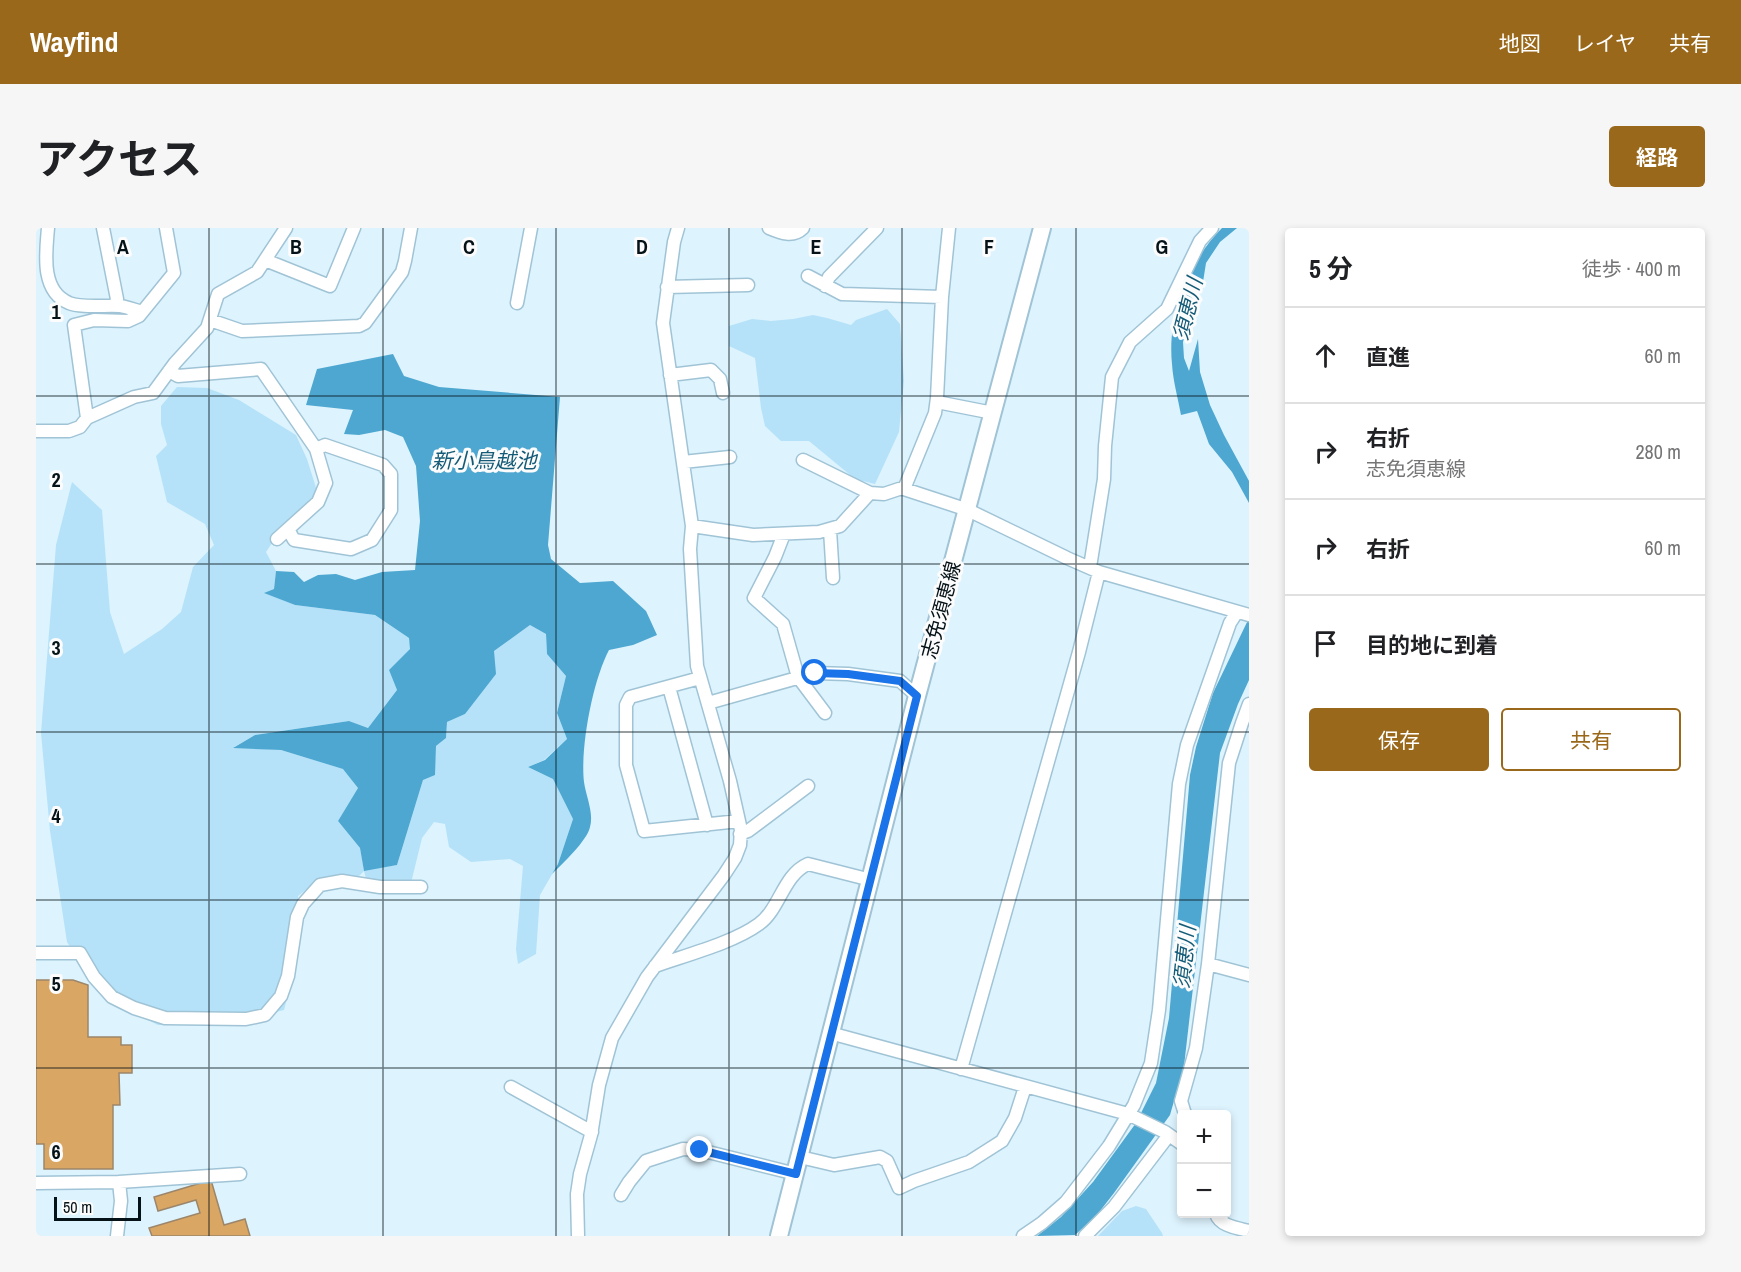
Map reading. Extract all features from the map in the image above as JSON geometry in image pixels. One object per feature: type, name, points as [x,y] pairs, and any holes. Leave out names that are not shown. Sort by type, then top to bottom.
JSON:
[{"type":"main road","name":"志免須恵線","points":[[779,1236],[917,696],[1042,228]]},
{"type":"street","points":[[48,228],[46,272],[51,286],[59,296],[69,303],[115,306],[142,312]]},
{"type":"street","points":[[103,228],[117,299],[115,306]]},
{"type":"street","points":[[87,418],[74,325],[94,320],[128,321],[139,316],[174,273],[166,228]]},
{"type":"street","points":[[36,431],[69,431],[80,427],[87,418],[134,397],[153,393],[207,328],[218,294],[256,272],[286,228]]},
{"type":"street","points":[[265,260],[330,286],[354,228]]},
{"type":"street","points":[[210,320],[242,331],[359,326],[365,323],[402,272],[411,228]]},
{"type":"street","points":[[518,303],[531,228]]},
{"type":"street","points":[[578,1236],[577,1194],[580,1173],[592,1132],[599,1085],[612,1038],[647,977],[724,875],[740,845],[739,821],[730,781],[697,666],[690,549],[692,526],[663,322],[678,228]]},
{"type":"street","points":[[769,228],[790,235],[798,233],[803,228]]},
{"type":"street","points":[[825,286],[829,277],[877,228]]},
{"type":"street","points":[[904,489],[935,413],[937,402],[942,297],[949,228]]},
{"type":"street","points":[[961,1068],[1076,663],[1095,570],[1112,377],[1130,342],[1167,309],[1200,241],[1212,228]]},
{"type":"street","points":[[808,276],[842,294],[942,297]]},
{"type":"street","points":[[667,287],[748,285]]},
{"type":"street","points":[[170,371],[178,376],[261,369],[316,449],[326,483],[318,502],[277,539]]},
{"type":"street","points":[[670,375],[711,370],[720,379],[723,393]]},
{"type":"street","points":[[937,402],[993,413]]},
{"type":"street","points":[[288,529],[294,540],[351,549],[372,540],[391,510],[391,474],[383,465],[325,445],[316,449]]},
{"type":"street","points":[[683,462],[730,457]]},
{"type":"street","points":[[803,460],[870,493],[884,494],[904,489],[968,510],[1095,570],[1243,614]]},
{"type":"street","points":[[692,526],[753,534],[830,530],[840,526],[870,493]]},
{"type":"street","points":[[830,530],[833,578]]},
{"type":"street","points":[[784,534],[754,598],[783,624],[798,677],[825,713]]},
{"type":"street","points":[[1023,1236],[1066,1202],[1109,1146],[1134,1105],[1151,1063],[1165,955],[1179,784],[1186,745],[1230,623],[1243,614]]},
{"type":"street","points":[[708,704],[815,673],[848,674],[900,681],[917,696]]},
{"type":"street","points":[[700,678],[630,697],[626,705],[626,765],[634,799],[644,831],[739,821]]},
{"type":"street","points":[[669,687],[707,825]]},
{"type":"street","points":[[1184,1110],[1181,1101],[1196,1048],[1208,964],[1229,763],[1249,704]]},
{"type":"street","points":[[740,834],[748,831],[808,786]]},
{"type":"street","points":[[655,966],[738,936],[761,923],[800,867],[808,864],[871,880]]},
{"type":"street","points":[[36,953],[80,953],[94,977],[112,997],[134,1008],[165,1017],[246,1019],[265,1015],[281,996],[288,976],[297,917],[303,904],[320,885],[342,881],[380,887],[421,887]]},
{"type":"street","points":[[1208,964],[1249,975]]},
{"type":"street","points":[[830,1034],[1128,1114],[1177,1140]]},
{"type":"street","points":[[511,1087],[592,1132]]},
{"type":"street","points":[[621,1195],[646,1161],[683,1149],[798,1166],[834,1166],[880,1157],[888,1161],[898,1188],[969,1162],[1002,1141],[1016,1118],[1025,1087]]},
{"type":"street","points":[[1084,1236],[1114,1207],[1167,1133]]},
{"type":"street","points":[[36,1183],[119,1182],[240,1174]]},
{"type":"street","points":[[117,1236],[121,1201],[119,1182]]},
{"type":"street","points":[[1217,1218],[1224,1223],[1249,1231]]},
{"type":"shaded area","points":[[887,309],[900,324],[904,381],[899,432],[875,484],[855,479],[809,441],[781,441],[765,426],[755,358],[729,346],[729,326],[752,319],[771,321],[813,315],[851,325],[856,320]]},
{"type":"shaded area","points":[[177,387],[207,388],[239,400],[296,435],[307,459],[317,491],[312,506],[284,525],[266,552],[276,571],[274,589],[265,593],[295,605],[375,615],[409,638],[411,649],[389,670],[397,690],[368,728],[349,721],[255,735],[234,747],[281,750],[344,769],[358,788],[338,821],[360,848],[364,870],[397,865],[423,780],[434,775],[436,746],[446,738],[447,722],[465,714],[494,651],[530,625],[546,634],[547,654],[566,676],[557,713],[567,739],[544,760],[528,767],[553,779],[573,819],[558,864],[540,895],[536,954],[518,964],[516,949],[523,866],[510,859],[471,862],[449,847],[445,824],[434,822],[422,838],[411,883],[366,879],[364,871],[358,877],[321,878],[298,896],[297,960],[284,1010],[227,1024],[158,1025],[104,999],[67,942],[50,831],[41,733],[56,545],[72,482],[102,510],[110,612],[124,654],[162,629],[181,612],[193,567],[214,545],[205,524],[167,502],[156,456],[167,445],[161,424],[161,406]]},
{"type":"shaded area","points":[[1136,1206],[1146,1209],[1163,1236],[1098,1236],[1122,1211]]},
{"type":"water","name":"須恵川","points":[[1222,228],[1237,228],[1220,242],[1206,263],[1203,282],[1193,303],[1183,342],[1184,358],[1189,371],[1198,339],[1200,372],[1210,405],[1249,481],[1249,503],[1232,472],[1209,444],[1197,411],[1181,415],[1174,383],[1171,346],[1182,291],[1199,257]]},
{"type":"water","name":"新小鳥越池","points":[[393,354],[404,376],[439,387],[560,397],[548,545],[551,559],[580,583],[613,581],[646,611],[657,635],[633,645],[609,650],[603,663],[589,714],[584,751],[584,782],[590,810],[590,827],[579,845],[552,874],[558,864],[573,819],[553,779],[528,767],[545,760],[567,739],[557,713],[566,676],[547,654],[546,634],[530,625],[494,651],[496,674],[465,714],[447,722],[446,738],[436,746],[435,775],[423,780],[397,865],[364,871],[360,848],[338,821],[358,788],[343,769],[281,750],[233,748],[255,735],[349,721],[368,728],[397,690],[389,670],[410,649],[409,638],[375,615],[295,605],[264,593],[274,589],[276,571],[294,572],[304,582],[318,575],[336,574],[355,580],[382,572],[415,570],[420,521],[416,466],[403,437],[385,430],[359,435],[344,434],[353,410],[306,405],[317,369]]},
{"type":"water","name":"須恵川","points":[[1249,618],[1249,680],[1220,753],[1184,1066],[1170,1115],[1096,1216],[1075,1235],[1037,1236],[1061,1217],[1093,1182],[1136,1123],[1156,1083],[1169,1018],[1190,775],[1213,693]]},
{"type":"building","points":[[36,980],[73,980],[88,985],[88,1037],[121,1037],[121,1045],[132,1045],[132,1073],[119,1073],[120,1105],[113,1105],[113,1169],[44,1169],[44,1144],[36,1144]]},
{"type":"building","points":[[211,1180],[224,1225],[245,1219],[250,1236],[152,1236],[149,1228],[200,1213],[196,1200],[158,1211],[154,1197]]},
{"type":"route","points":[[700,1150],[796,1174],[917,696],[900,681],[848,674],[815,673]]}]
